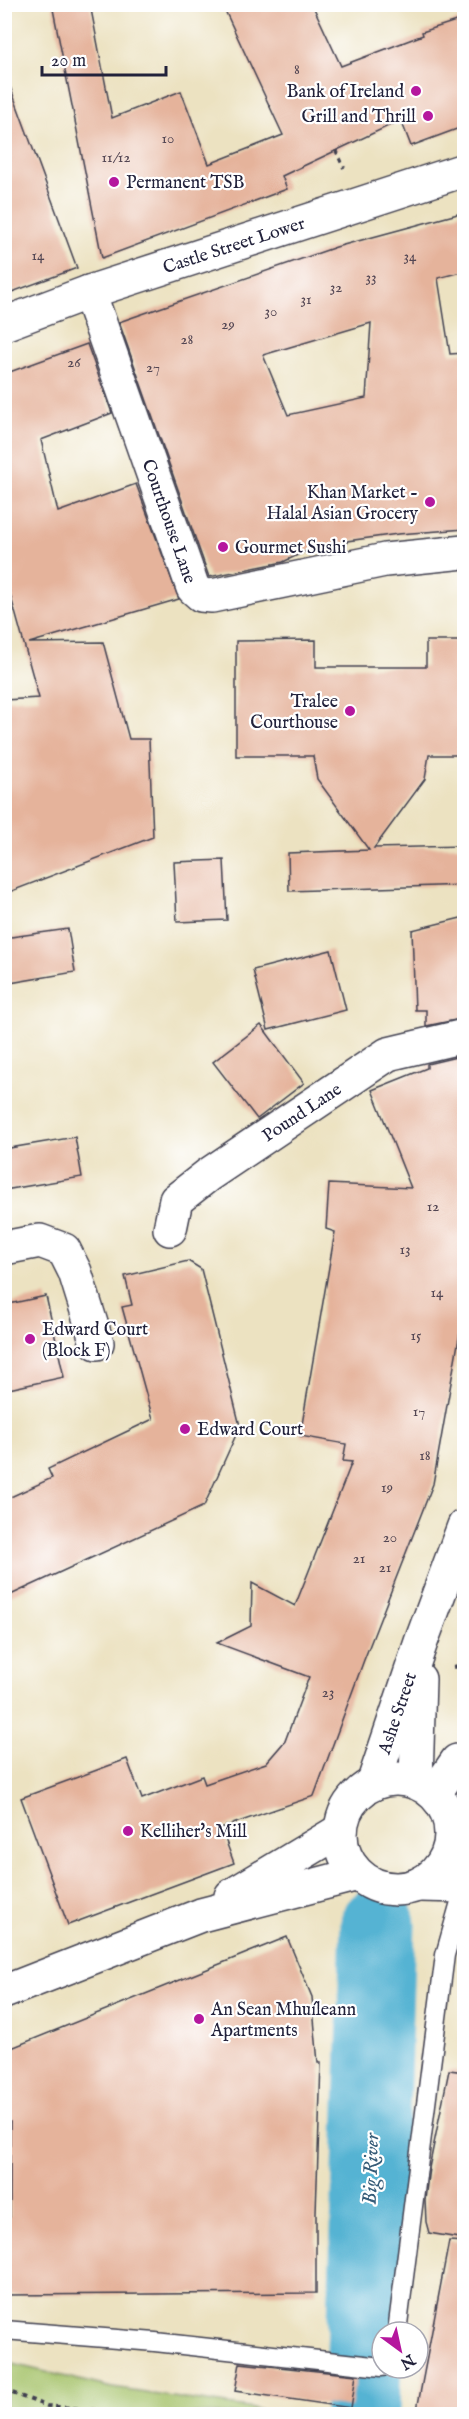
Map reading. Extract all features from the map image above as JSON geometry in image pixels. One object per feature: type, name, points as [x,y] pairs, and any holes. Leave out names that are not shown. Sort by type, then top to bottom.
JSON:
[{"type":"street","name":"Castle Street Lower","points":[[4,324],[89,292],[465,170]]},
{"type":"street","name":"Courthouse Lane","points":[[89,292],[193,588],[201,595],[212,596],[385,560],[465,552]]},
{"type":"street","name":"Pound Lane","points":[[170,1229],[176,1200],[208,1175],[387,1054],[465,1036]]},
{"type":"street","points":[[4,1248],[40,1241],[63,1250],[75,1272],[97,1343]]},
{"type":"street","name":"Ashe Street","points":[[373,1784],[421,1642],[465,1526]]},
{"type":"street","name":"Ashe Street","points":[[421,1642],[425,1787]]},
{"type":"street","points":[[425,1787],[457,1761],[465,1760]]},
{"type":"street","points":[[419,1886],[440,1869],[458,1832],[425,1787],[392,1779],[373,1784],[358,1795],[346,1811],[341,1830],[343,1849],[351,1866],[358,1874],[373,1885],[400,1890],[419,1886],[465,1887]]},
{"type":"street","points":[[201,1914],[341,1830]]},
{"type":"street","points":[[4,1992],[201,1914],[358,1874]]},
{"type":"lane","points":[[399,2320],[445,1955],[465,1887]]},
{"type":"lane","points":[[4,2330],[155,2342],[370,2366]]},
{"type":"path","points":[[4,2391],[47,2406],[141,2415]]},
{"type":"path","points":[[319,2415],[332,2413],[342,2415]]},
{"type":"green space","points":[[5,2362],[112,2388],[288,2414],[5,2414]]},
{"type":"building","points":[[52,4],[90,4],[112,118],[181,91],[209,164],[283,135],[222,4],[312,4],[341,66],[423,35],[422,32],[465,18],[465,126],[411,146],[401,120],[282,176],[287,189],[102,258]]},
{"type":"building","points":[[8,81],[77,268],[4,295],[4,82]]},
{"type":"building","points":[[465,212],[465,271],[438,278],[450,354],[465,353],[465,529],[398,534],[347,541],[347,543],[304,552],[283,562],[209,577],[119,322],[336,247]],"holes":[[[371,323],[366,398],[288,415],[263,355]]]},
{"type":"building","points":[[87,344],[112,413],[41,440],[58,512],[136,484],[179,599],[29,643],[103,642],[129,739],[149,739],[153,837],[4,894],[4,700],[39,698],[4,572],[4,374]]},
{"type":"building","name":"Tralee Courthouse","points":[[316,640],[316,667],[426,667],[426,641],[465,641],[465,755],[429,755],[425,779],[374,848],[465,846],[465,885],[289,891],[288,853],[369,850],[317,779],[313,756],[236,756],[236,641]]},
{"type":"building","points":[[224,860],[227,920],[177,922],[174,862]]},
{"type":"building","points":[[465,917],[465,1018],[426,1026],[426,1010],[415,1010],[412,930]]},
{"type":"building","points":[[68,929],[75,972],[4,984],[4,938]]},
{"type":"building","points":[[331,950],[346,1010],[268,1030],[253,970]]},
{"type":"building","points":[[261,1025],[304,1083],[257,1119],[213,1062]]},
{"type":"building","points":[[465,1055],[465,1304],[433,1484],[314,1796],[221,1828],[234,1863],[68,1925],[21,1798],[127,1759],[142,1799],[202,1776],[205,1784],[266,1763],[285,1741],[309,1677],[217,1643],[251,1626],[252,1583],[295,1606],[352,1462],[343,1461],[346,1444],[300,1436],[335,1232],[326,1229],[329,1184],[411,1188],[372,1090],[427,1068],[427,1064]]},
{"type":"building","points":[[75,1137],[82,1177],[4,1190],[4,1149]]},
{"type":"building","name":"Edward Court","points":[[188,1261],[201,1269],[240,1426],[204,1506],[4,1598],[4,1500],[52,1478],[48,1469],[153,1419],[122,1307],[132,1305],[125,1276]]},
{"type":"building","name":"Edward Court (Block F)","points":[[46,1296],[64,1377],[4,1390],[4,1305]]},
{"type":"building","points":[[287,1937],[312,1997],[318,2063],[321,2063],[316,2293],[4,2295],[4,2217],[10,2217],[10,2122],[4,2124],[4,2051]]},
{"type":"building","points":[[449,2070],[465,2072],[465,2239],[429,2233],[426,2222],[425,2200],[429,2168]]},
{"type":"building","points":[[449,2241],[465,2242],[465,2415],[416,2415],[423,2380],[430,2380],[430,2341]]},
{"type":"building","points":[[240,2363],[356,2375],[351,2408],[235,2391]]},
{"type":"waterway","name":"Big River","points":[[362,2414],[378,1924]]},
{"type":"place","name":"Bank of Ireland","points":[[416,91]]},
{"type":"place","name":"Grill and Thrill","points":[[428,116]]},
{"type":"place","name":"Permanent TSB","points":[[114,182]]},
{"type":"place","name":"Khan Market - Halal Asian Grocery","points":[[430,502]]},
{"type":"place","name":"Gourmet Sushi","points":[[223,547]]},
{"type":"place","name":"Tralee Courthouse","points":[[350,711]]},
{"type":"place","name":"Edward Court (Block F)","points":[[30,1339]]},
{"type":"place","name":"Edward Court","points":[[185,1429]]},
{"type":"place","name":"Kelliher's Mill","points":[[128,1831]]},
{"type":"place","name":"An Sean Mhuíleann Apartments","points":[[199,2019]]}]
